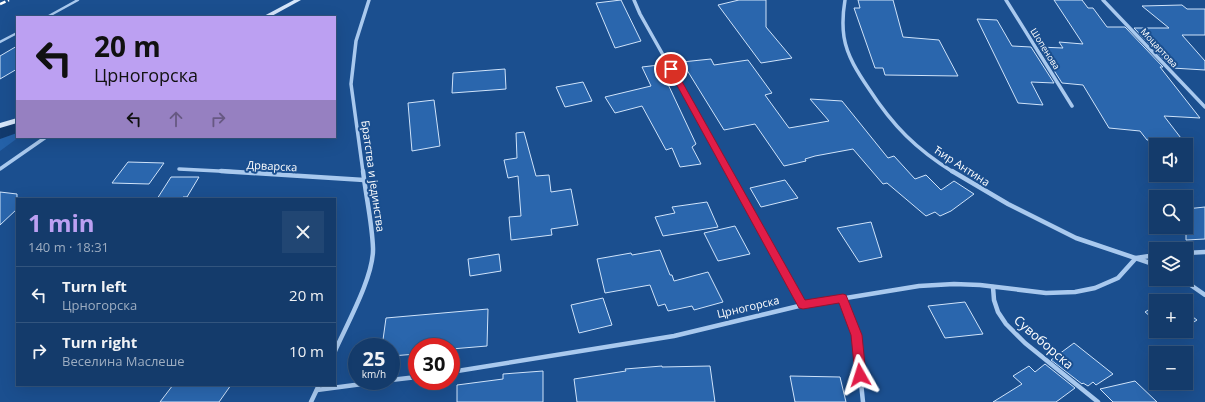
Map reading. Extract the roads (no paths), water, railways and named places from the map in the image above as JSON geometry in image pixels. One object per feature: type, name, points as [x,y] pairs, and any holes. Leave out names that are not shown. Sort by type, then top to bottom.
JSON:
[{"type":"main road","points":[[267,16],[298,0]]},
{"type":"main road","points":[[0,126],[16,120]]},
{"type":"street","name":"Братства и јединства","points":[[336,349],[361,295],[368,275],[372,249],[350,84],[354,46],[360,25],[370,0]]},
{"type":"street","points":[[634,0],[644,21],[803,305]]},
{"type":"street","name":"Ћир Антина","points":[[845,0],[842,30],[844,43],[851,61],[874,98],[903,134],[929,156],[984,191],[1084,240],[1149,263]]},
{"type":"street","name":"Шопенова","points":[[1006,0],[1072,106]]},
{"type":"street","name":"Моцартова","points":[[1103,0],[1205,107]]},
{"type":"street","points":[[0,169],[45,138]]},
{"type":"street","name":"Дрварска","points":[[179,169],[364,180]]},
{"type":"street","points":[[1193,253],[1205,252]]},
{"type":"street","points":[[1136,258],[1149,256]]},
{"type":"street","name":"Црногорска","points":[[460,371],[674,336],[803,305],[919,286],[954,284],[1046,293],[1075,292],[1095,288],[1118,278],[1136,258]]},
{"type":"street","points":[[1192,286],[1205,295]]},
{"type":"street","name":"Сувоборска","points":[[993,287],[994,300],[998,312],[1006,324],[1025,343],[1098,402]]},
{"type":"street","points":[[843,298],[856,335],[864,402]]},
{"type":"street","points":[[311,402],[318,388],[348,385]]},
{"type":"lane","points":[[48,16],[78,0]]},
{"type":"lane","points":[[0,42],[16,34]]},
{"type":"waterway","points":[[0,132],[16,125]]},
{"type":"railway","points":[[0,4],[9,0]]}]
